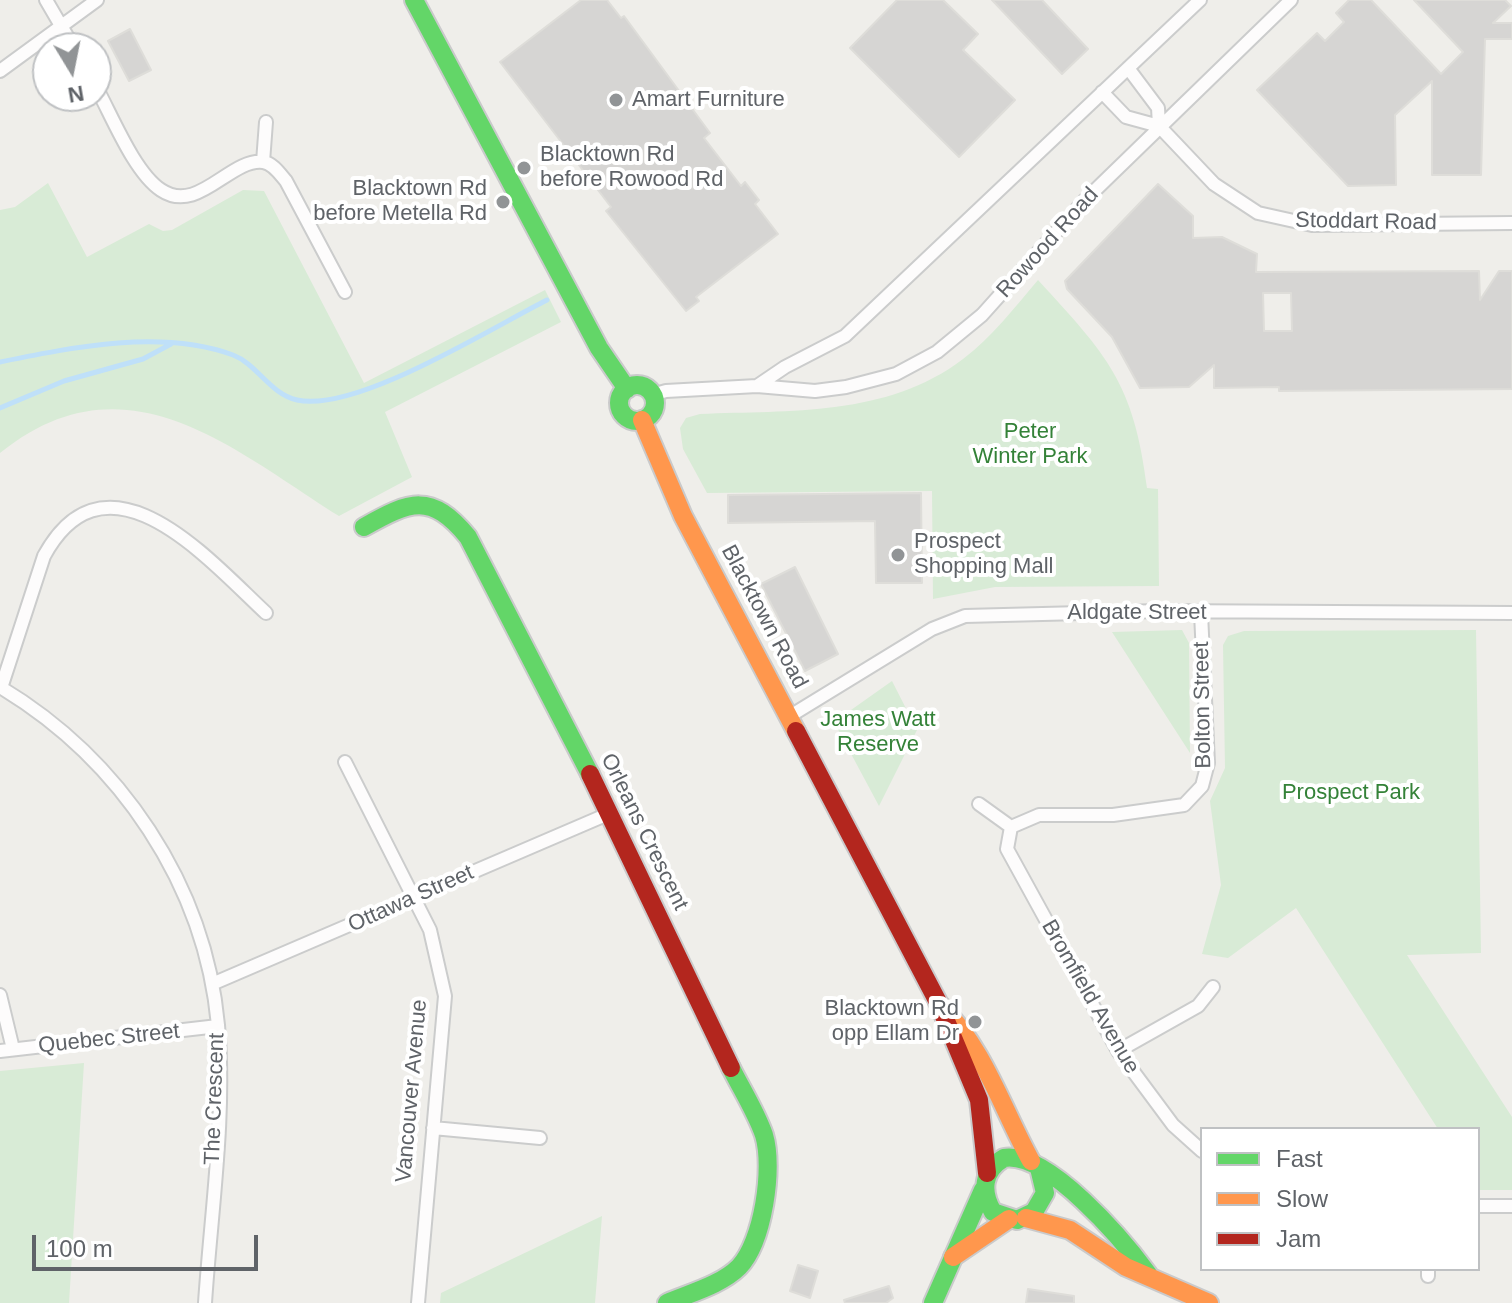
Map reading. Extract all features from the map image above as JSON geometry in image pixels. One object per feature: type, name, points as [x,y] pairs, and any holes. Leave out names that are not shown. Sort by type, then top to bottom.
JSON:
[{"type":"main road","points":[[414,0],[599,348],[627,389]]},
{"type":"main road","points":[[644,387],[652,395],[652,413],[642,420],[631,420],[622,414],[619,403],[627,389],[644,387]]},
{"type":"main road","name":"Blacktown Road","points":[[642,420],[683,516],[939,1004],[979,1100],[985,1182]]},
{"type":"main road","name":"Orleans Crescent","points":[[364,527],[414,502],[438,505],[454,517],[468,537],[559,711],[764,1136],[769,1158],[754,1246],[737,1270],[667,1303]]},
{"type":"main road","name":"Blacktown Road","points":[[939,1004],[963,1028],[979,1053],[1002,1109],[1035,1165],[1137,1257],[1148,1274]]},
{"type":"main road","points":[[933,1303],[985,1182],[993,1165],[1011,1157],[1035,1165],[1044,1177],[1045,1196],[1034,1213],[1018,1218],[953,1257]]},
{"type":"main road","points":[[985,1182],[993,1212],[1018,1218]]},
{"type":"main road","name":"Blacktown Road","points":[[1018,1218],[1070,1230],[1126,1267],[1209,1303]]},
{"type":"street","points":[[46,0],[66,32]]},
{"type":"street","points":[[0,71],[97,0]]},
{"type":"street","name":"Rowood Road","points":[[757,386],[785,367],[845,336],[1200,0]]},
{"type":"street","name":"Rowood Road","points":[[652,395],[666,391],[757,386],[815,391],[846,387],[896,374],[937,352],[982,315],[1084,201],[1291,0]]},
{"type":"street","name":"Stoddart Road","points":[[1128,68],[1150,93],[1158,108],[1159,126]]},
{"type":"street","name":"Stoddart Road","points":[[1102,92],[1126,117],[1159,126],[1214,184],[1235,201],[1258,213],[1312,225],[1512,223]]},
{"type":"street","points":[[110,112],[146,177],[163,192],[180,196],[195,194],[252,164],[263,162],[275,168],[286,181],[345,292]]},
{"type":"street","points":[[263,162],[266,122]]},
{"type":"street","points":[[1,687],[44,556],[54,538],[80,518],[102,510],[126,508],[169,525],[266,613]]},
{"type":"street","name":"Bolton Street","points":[[1011,827],[1039,815],[1113,815],[1184,805],[1202,786],[1208,763],[1201,613]]},
{"type":"street","name":"Aldgate Street","points":[[790,716],[932,629],[965,616],[1512,613]]},
{"type":"street","name":"The Crescent","points":[[1,687],[81,747],[135,807],[184,892],[212,984],[218,1026],[220,1077],[205,1303]]},
{"type":"street","name":"Vancouver Avenue","points":[[345,762],[430,930],[445,996],[418,1303]]},
{"type":"street","points":[[979,804],[1011,827]]},
{"type":"street","name":"Ottawa Street","points":[[212,984],[608,814]]},
{"type":"street","name":"Bromfield Avenue","points":[[1011,827],[1007,849],[1118,1051],[1173,1125],[1200,1149]]},
{"type":"street","points":[[1118,1051],[1198,1006],[1213,987]]},
{"type":"street","points":[[0,995],[7,1050]]},
{"type":"street","name":"Quebec Street","points":[[7,1050],[218,1026]]},
{"type":"street","points":[[433,1128],[540,1138]]},
{"type":"street","points":[[1480,1206],[1512,1206]]},
{"type":"green space","points":[[48,183],[87,257],[149,224],[163,231],[172,230],[243,190],[264,191],[364,383],[545,290],[561,322],[385,412],[412,477],[339,516],[217,440],[176,421],[134,411],[91,411],[46,424],[0,453],[0,210],[15,207]]},
{"type":"green space","name":"Peter Winter Park","points":[[1038,280],[1099,351],[1125,396],[1134,422],[1147,488],[1158,489],[1159,586],[995,587],[933,599],[932,491],[707,493],[683,449],[680,428],[686,418],[700,414],[837,407],[902,392],[934,378],[974,350]]},
{"type":"green space","points":[[1182,630],[1189,643],[1190,753],[1112,632]]},
{"type":"green space","name":"Prospect Park","points":[[1476,630],[1481,953],[1407,955],[1512,1117],[1512,1190],[1480,1190],[1480,1127],[1437,1127],[1296,908],[1228,958],[1202,954],[1221,885],[1210,801],[1225,768],[1223,645],[1228,636],[1244,631]]},
{"type":"green space","name":"James Watt Reserve","points":[[892,681],[917,730],[879,806],[834,722]]},
{"type":"green space","points":[[84,1063],[69,1303],[0,1303],[0,1071]]},
{"type":"green space","points":[[602,1216],[595,1303],[440,1303],[441,1293]]},
{"type":"building","points":[[581,0],[607,0],[621,18],[624,16],[710,133],[704,138],[741,186],[745,182],[759,200],[755,204],[778,234],[696,297],[699,301],[686,311],[606,211],[611,207],[500,62]]},
{"type":"building","points":[[897,0],[943,0],[978,34],[963,50],[1015,100],[959,157],[850,48]]},
{"type":"building","points":[[992,0],[1042,0],[1088,49],[1062,74]]},
{"type":"building","points":[[1349,0],[1371,0],[1441,74],[1463,52],[1414,0],[1505,0],[1511,6],[1493,23],[1512,23],[1512,39],[1485,39],[1481,175],[1432,175],[1432,81],[1395,115],[1396,185],[1348,186],[1257,90],[1317,33],[1325,41],[1344,22],[1336,13]]},
{"type":"building","points":[[130,29],[151,70],[129,81],[112,49],[112,39]]},
{"type":"building","points":[[1158,184],[1193,216],[1193,238],[1222,237],[1257,254],[1256,272],[1479,271],[1480,300],[1499,271],[1512,271],[1512,389],[1279,391],[1279,387],[1214,388],[1214,365],[1189,387],[1140,388],[1112,337],[1067,289],[1065,281]],"holes":[[[1263,293],[1291,293],[1292,331],[1264,331]]]},
{"type":"building","name":"Prospect Shopping Mall","points":[[921,493],[922,583],[876,583],[875,521],[728,523],[728,495]]},
{"type":"building","points":[[795,567],[838,654],[805,671],[761,584]]},
{"type":"building","points":[[798,1265],[818,1271],[810,1298],[790,1291]]},
{"type":"building","points":[[889,1286],[893,1298],[886,1303],[845,1303],[844,1300]]},
{"type":"building","points":[[1028,1289],[1074,1296],[1074,1303],[1026,1303]]},
{"type":"waterway","points":[[0,362],[87,346],[177,343],[233,355],[287,397],[322,401],[353,394],[423,365],[547,300]]},
{"type":"waterway","points":[[0,408],[64,381],[143,359],[171,344]]},
{"type":"traffic: fast","points":[[414,0],[599,348],[627,389]]},
{"type":"traffic: fast","points":[[637,385],[649,391],[655,403],[649,415],[637,421],[625,415],[619,403],[625,391],[637,385]]},
{"type":"traffic: fast","points":[[364,527],[394,511],[419,505],[443,513],[468,537],[590,774]]},
{"type":"traffic: fast","points":[[667,1303],[714,1284],[739,1267],[747,1256],[760,1223],[767,1185],[767,1149],[757,1118],[731,1068]]},
{"type":"traffic: fast","points":[[1039,1168],[1045,1193],[1034,1212],[1017,1220],[993,1212],[985,1190],[991,1169],[1004,1158],[1022,1160],[1042,1168],[1083,1201],[1148,1274]]},
{"type":"traffic: fast","points":[[933,1303],[983,1190]]},
{"type":"traffic: slow","points":[[642,420],[683,516],[796,731]]},
{"type":"traffic: slow","points":[[941,1006],[981,1060],[1031,1161]]},
{"type":"traffic: slow","points":[[1026,1218],[1070,1230],[1126,1267],[1209,1303]]},
{"type":"traffic: slow","points":[[953,1257],[1009,1219]]},
{"type":"traffic: jam","points":[[796,731],[939,1004],[979,1100],[987,1173]]},
{"type":"traffic: jam","points":[[590,774],[731,1068]]},
{"type":"place","name":"Amart Furniture","points":[[616,100]]},
{"type":"place","name":"Blacktown Rd before Rowood Rd","points":[[524,168]]},
{"type":"place","name":"Blacktown Rd before Metella Rd","points":[[503,202]]},
{"type":"place","name":"Prospect Shopping Mall","points":[[898,555]]},
{"type":"place","name":"Blacktown Rd opp Ellam Dr","points":[[975,1022]]}]
